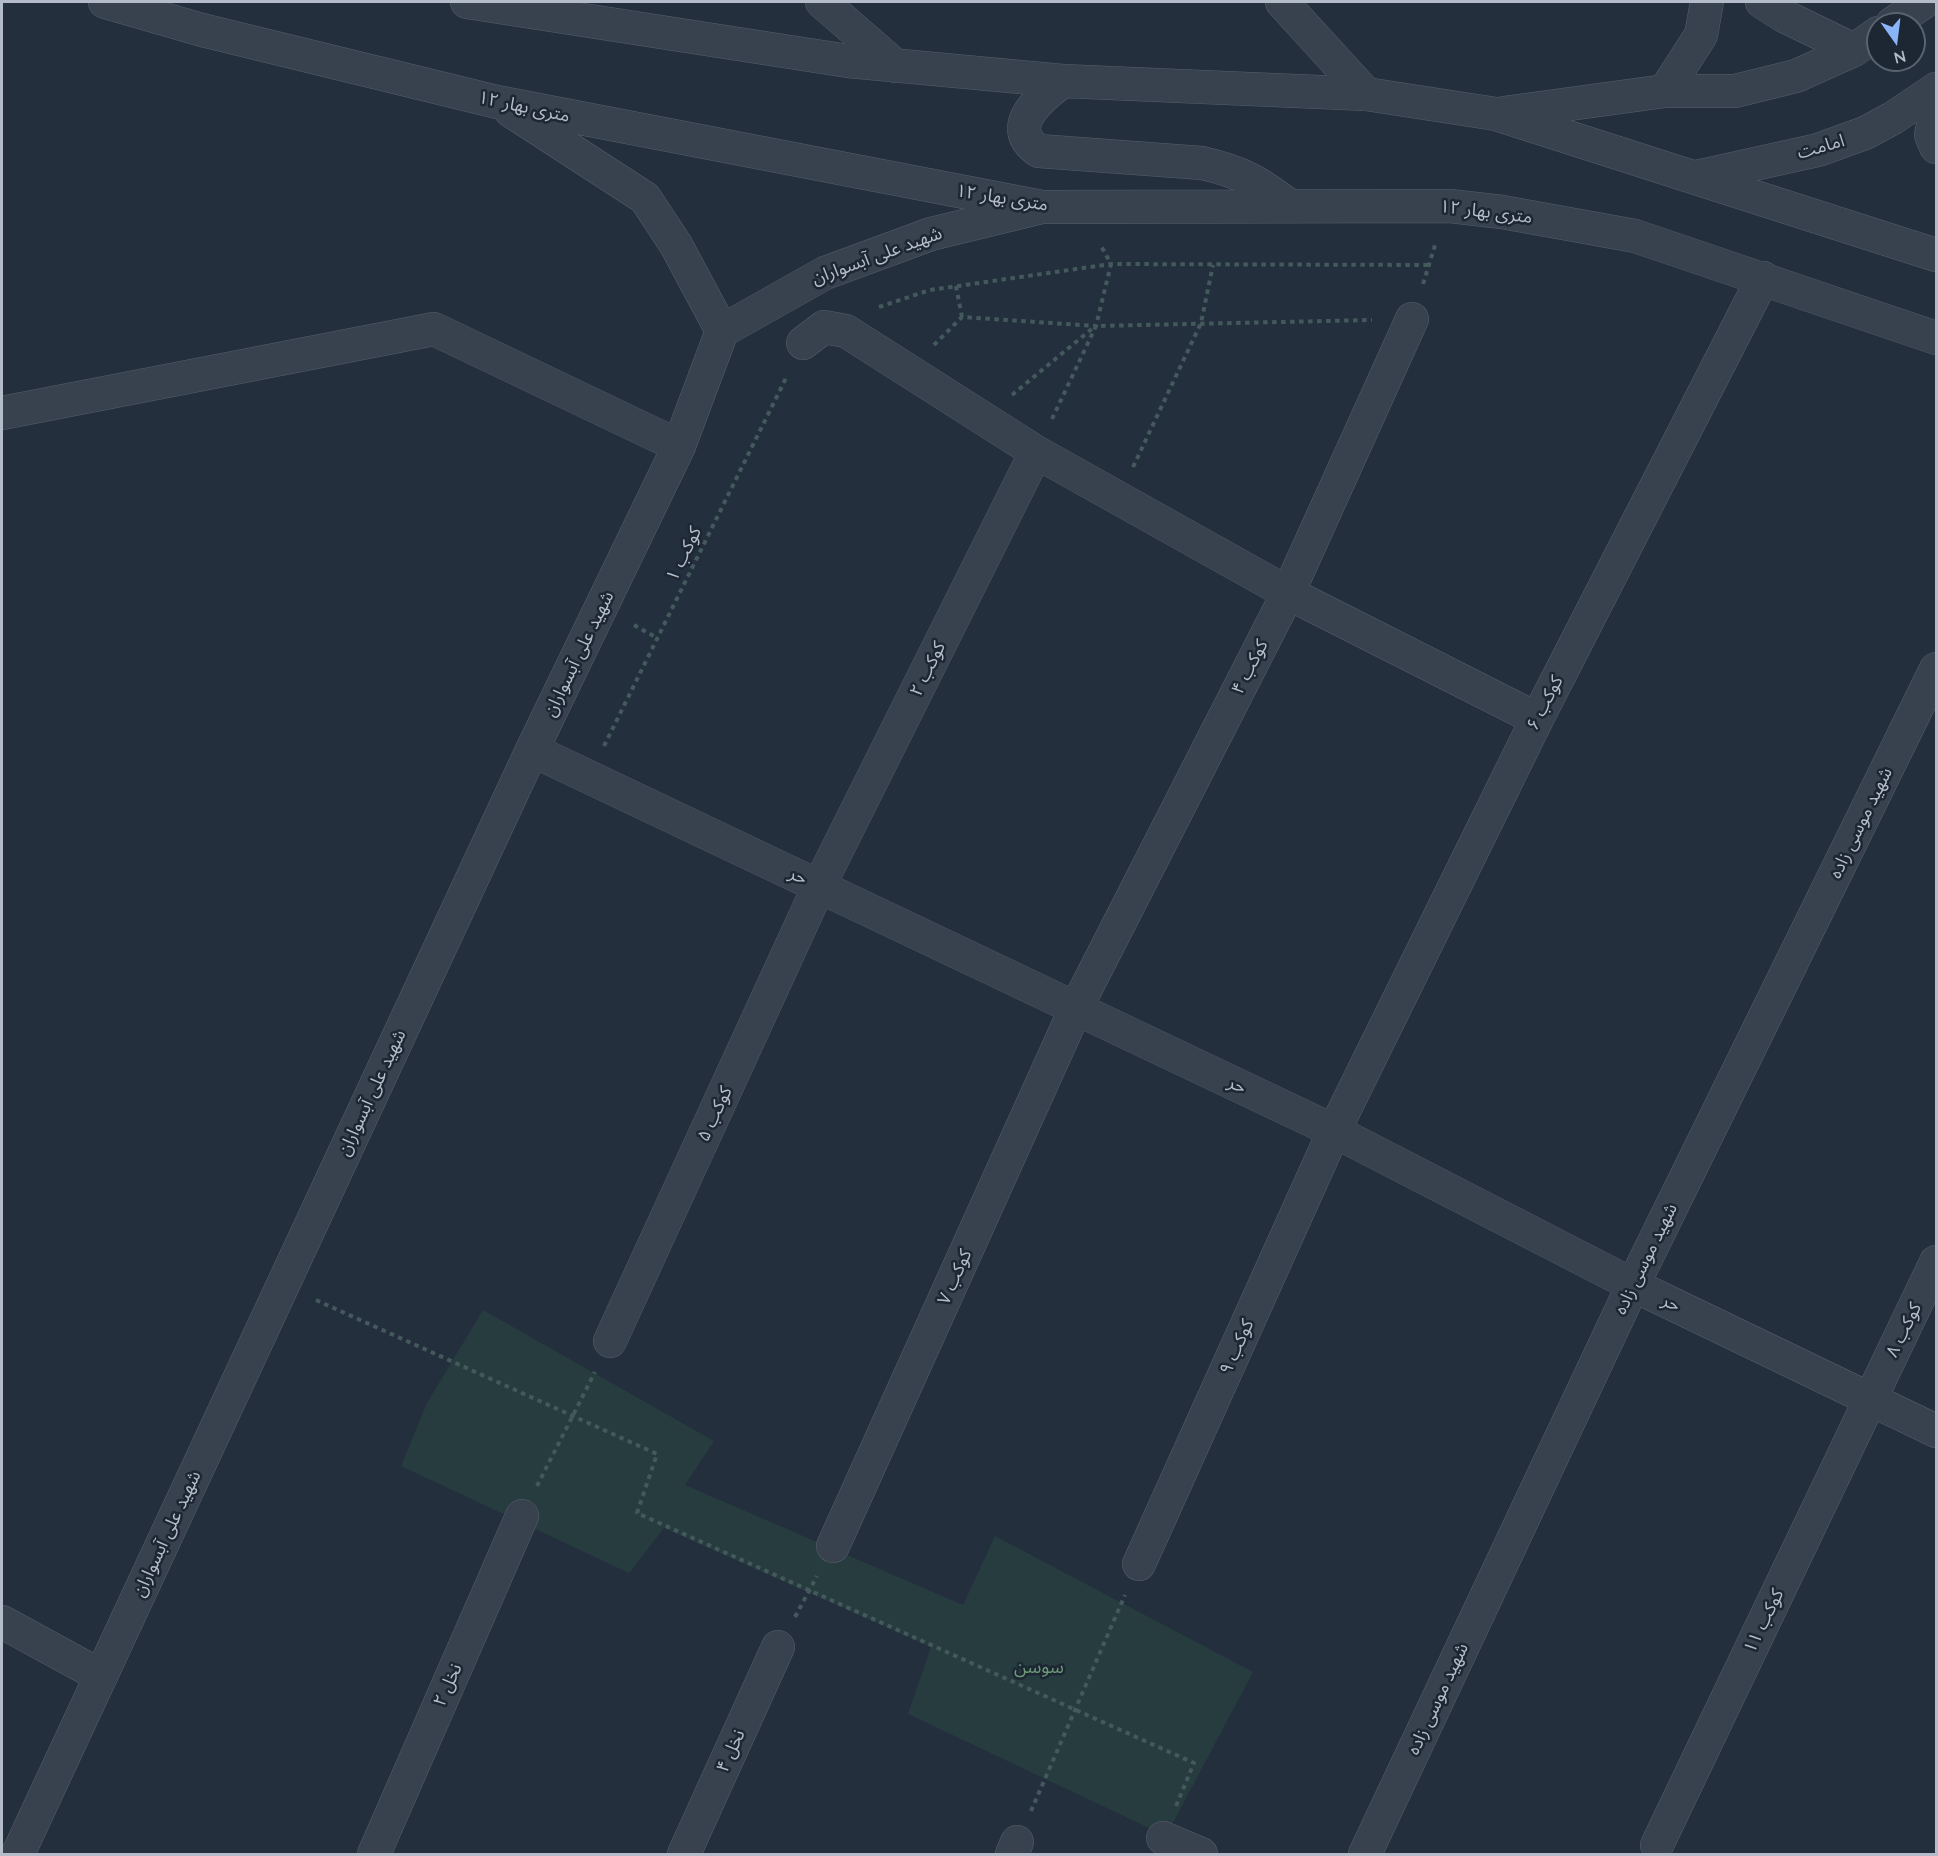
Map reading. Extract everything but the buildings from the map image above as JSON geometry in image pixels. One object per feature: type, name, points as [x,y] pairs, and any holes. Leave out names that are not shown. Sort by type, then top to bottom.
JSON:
[{"type":"street","name":"۱۲ متری بهار","points":[[105,2],[202,30],[496,102],[1042,207],[1450,206],[1502,212],[1635,236],[1936,338]]},
{"type":"street","points":[[467,2],[563,8],[848,61],[1063,81],[1366,94],[1496,114],[1936,255]]},
{"type":"street","points":[[822,2],[896,66]]},
{"type":"street","points":[[1282,2],[1366,94]]},
{"type":"street","points":[[1665,91],[1701,35],[1707,2]]},
{"type":"street","points":[[1762,2],[1784,16],[1866,42]]},
{"type":"street","points":[[1909,12],[1924,2]]},
{"type":"street","points":[[1496,114],[1665,91],[1735,92],[1796,75],[1866,42]]},
{"type":"street","points":[[1063,81],[1041,97],[1026,120],[1024,132],[1031,146],[1039,151],[1202,163],[1226,168],[1247,177],[1290,206]]},
{"type":"street","name":"امامت","points":[[1694,178],[1818,150],[1865,133],[1893,118],[1936,89]]},
{"type":"street","points":[[496,102],[645,198],[676,245],[722,331]]},
{"type":"street","points":[[1936,111],[1931,135],[1936,147]]},
{"type":"street","name":"شهید علی آبسواران","points":[[18,1854],[532,750],[680,446],[722,331],[825,273],[931,234],[1042,207]]},
{"type":"street","name":"کوکب ۶","points":[[1334,1131],[1537,719],[1763,278]]},
{"type":"street","name":"کوکب ۴","points":[[1076,1008],[1288,593],[1412,319]]},
{"type":"street","points":[[803,343],[824,327],[846,331],[1036,452],[1288,593],[1537,719]]},
{"type":"street","points":[[2,413],[434,329],[680,446]]},
{"type":"street","name":"کوکب ۲","points":[[819,886],[1036,452]]},
{"type":"street","name":"شهید موسی زاده","points":[[1365,1854],[1633,1285],[1936,669]]},
{"type":"street","name":"حر","points":[[532,750],[1334,1131],[1633,1285],[1936,1431]]},
{"type":"street","name":"کوکب ۵","points":[[610,1341],[819,886]]},
{"type":"street","name":"کوکب ۷","points":[[833,1546],[1076,1008]]},
{"type":"street","name":"کوکب ۹","points":[[1139,1564],[1334,1131]]},
{"type":"street","name":"کوکب ۸","points":[[1871,1398],[1936,1262]]},
{"type":"street","name":"کوکب ۱۱","points":[[1657,1845],[1871,1398]]},
{"type":"street","name":"نخل ۲","points":[[374,1854],[522,1516]]},
{"type":"street","points":[[2,1623],[100,1676]]},
{"type":"street","name":"نخل ۴","points":[[684,1854],[778,1647]]},
{"type":"street","points":[[1163,1838],[1201,1854]]},
{"type":"path","points":[[908,371],[962,316],[1096,326],[1412,319],[1428,265],[1450,206]]},
{"type":"path","points":[[1036,452],[1096,326],[1110,264],[1095,234]]},
{"type":"path","points":[[877,308],[930,290],[1110,264],[1428,265]]},
{"type":"path","points":[[1119,498],[1201,323],[1213,265]]},
{"type":"path","points":[[956,286],[962,316]]},
{"type":"path","points":[[984,419],[1096,326]]},
{"type":"path","name":"کوکب ۱","points":[[589,777],[803,343]]},
{"type":"path","points":[[283,1284],[657,1454],[637,1513],[1194,1763],[1163,1838]]},
{"type":"path","points":[[522,1516],[610,1341]]},
{"type":"path","points":[[778,1647],[833,1546]]},
{"type":"path","points":[[1015,1848],[1139,1564]]},
{"type":"green space","name":"سوسن","points":[[483,1310],[714,1441],[685,1485],[963,1605],[995,1536],[1253,1672],[1166,1836],[908,1714],[931,1647],[664,1528],[629,1573],[401,1466],[427,1403]]}]
